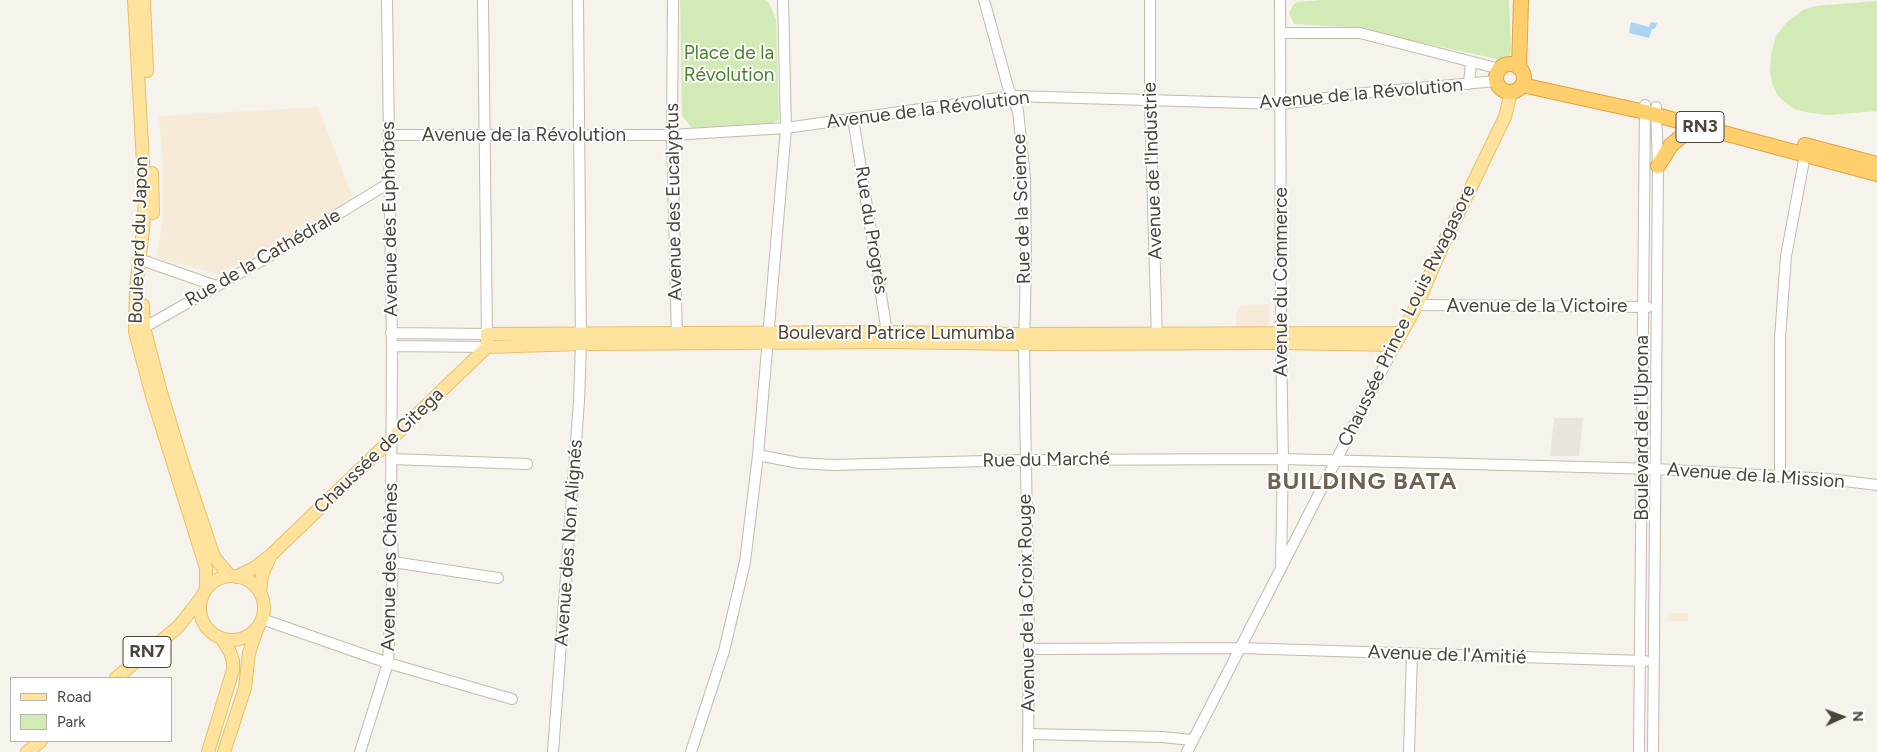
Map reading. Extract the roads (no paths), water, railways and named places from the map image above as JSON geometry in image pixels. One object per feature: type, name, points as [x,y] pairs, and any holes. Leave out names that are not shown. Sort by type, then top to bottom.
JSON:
[{"type":"highway","points":[[1519,80],[1521,0]]},
{"type":"highway","name":"RN3","points":[[1519,80],[1501,89],[1498,75],[1507,65],[1519,80],[1877,164]]},
{"type":"highway","name":"RN3","points":[[1650,110],[1694,126],[1877,174]]},
{"type":"highway","points":[[1658,166],[1671,145],[1694,126]]},
{"type":"main road","name":"Boulevard du Japon","points":[[134,0],[148,179],[153,212],[143,260],[140,330],[160,389],[206,568],[204,593]]},
{"type":"main road","name":"Boulevard du Japon","points":[[144,0],[148,179]]},
{"type":"main road","name":"Chaussée Prince Louis Rwagasore","points":[[1395,345],[1417,305],[1441,249],[1504,117],[1519,80]]},
{"type":"main road","name":"Boulevard Patrice Lumumba","points":[[487,340],[887,337],[1024,339],[1281,338],[1401,333]]},
{"type":"main road","name":"Boulevard Patrice Lumumba","points":[[1281,338],[1395,345]]},
{"type":"main road","name":"Chaussée de Gitega","points":[[233,576],[254,568],[271,555],[392,438],[487,340]]},
{"type":"main road","name":"Boulevard du Japon","points":[[180,470],[214,557],[233,576]]},
{"type":"main road","name":"Chaussée de Gitega","points":[[260,593],[262,575],[271,555]]},
{"type":"main road","points":[[224,752],[245,688],[249,653],[260,623],[263,601],[254,585],[233,576],[216,580],[204,593],[200,612],[206,627],[222,639],[238,640],[245,638],[260,623]]},
{"type":"main road","name":"RN7","points":[[117,677],[178,627],[204,593]]},
{"type":"main road","name":"RN7","points":[[178,627],[206,627]]},
{"type":"main road","points":[[208,752],[233,670],[230,652],[222,639]]},
{"type":"main road","points":[[27,752],[40,742]]},
{"type":"street","name":"Avenue des Euphorbes","points":[[386,0],[392,438]]},
{"type":"street","points":[[483,0],[487,340]]},
{"type":"street","name":"Avenue des Non Alignés","points":[[554,752],[579,401],[581,339],[578,0]]},
{"type":"street","name":"Avenue des Eucalyptus","points":[[672,0],[672,135],[677,338]]},
{"type":"street","points":[[691,752],[724,651],[745,562],[758,455],[786,128],[783,0]]},
{"type":"street","name":"Rue de la Science","points":[[984,0],[1008,86],[1018,111],[1025,178],[1026,266],[1024,339]]},
{"type":"street","name":"Avenue de l'Industrie","points":[[1150,0],[1150,101],[1157,338]]},
{"type":"street","name":"Avenue du Commerce","points":[[1280,0],[1283,459],[1281,564]]},
{"type":"street","points":[[1281,33],[1360,33],[1471,62],[1498,75]]},
{"type":"street","points":[[1469,84],[1471,62]]},
{"type":"street","name":"Avenue de la Révolution","points":[[388,135],[672,135],[786,128],[1013,96],[1280,104],[1469,84],[1498,75]]},
{"type":"street","name":"Boulevard de l'Uprona","points":[[1650,110],[1658,166],[1654,752]]},
{"type":"street","name":"Boulevard de l'Uprona","points":[[1639,752],[1642,306],[1645,151],[1650,110]]},
{"type":"street","name":"Rue du Progrès","points":[[853,118],[887,337]]},
{"type":"street","points":[[1645,151],[1657,151]]},
{"type":"street","points":[[1780,476],[1780,338],[1786,256],[1805,155]]},
{"type":"street","name":"Rue de la Cathédrale","points":[[140,330],[321,226],[389,183]]},
{"type":"street","points":[[143,260],[216,286]]},
{"type":"street","name":"Avenue de la Victoire","points":[[1417,305],[1657,306]]},
{"type":"street","name":"Boulevard Patrice Lumumba","points":[[391,333],[487,340]]},
{"type":"street","name":"Avenue de la Croix Rouge","points":[[1024,339],[1029,649],[1028,752]]},
{"type":"street","name":"Boulevard Patrice Lumumba","points":[[392,346],[487,340]]},
{"type":"street","name":"Chaussée Prince Louis Rwagasore","points":[[1186,752],[1395,345]]},
{"type":"street","name":"Avenue des Chènes","points":[[360,752],[388,663],[393,562],[392,438]]},
{"type":"street","name":"Rue du Marché","points":[[758,455],[799,463],[833,465],[1025,460],[1335,460]]},
{"type":"street","points":[[391,459],[527,464]]},
{"type":"street","name":"Avenue de la Mission","points":[[1335,460],[1656,469],[1829,479],[1877,485]]},
{"type":"street","points":[[393,562],[498,578]]},
{"type":"street","points":[[260,623],[512,699]]},
{"type":"street","name":"Avenue de l'Amitié","points":[[1029,649],[1240,648],[1654,661]]},
{"type":"street","points":[[1409,752],[1412,654]]},
{"type":"street","points":[[1029,734],[1162,737],[1192,740]]},
{"type":"water","points":[[1631,22],[1649,27],[1651,22],[1657,23],[1655,29],[1652,29],[1649,38],[1629,33]]},
{"type":"district","name":"BUILDING BATA","points":[[1362,482]]},
{"type":"park label","name":"Place de la Révolution","points":[[729,64]]}]
